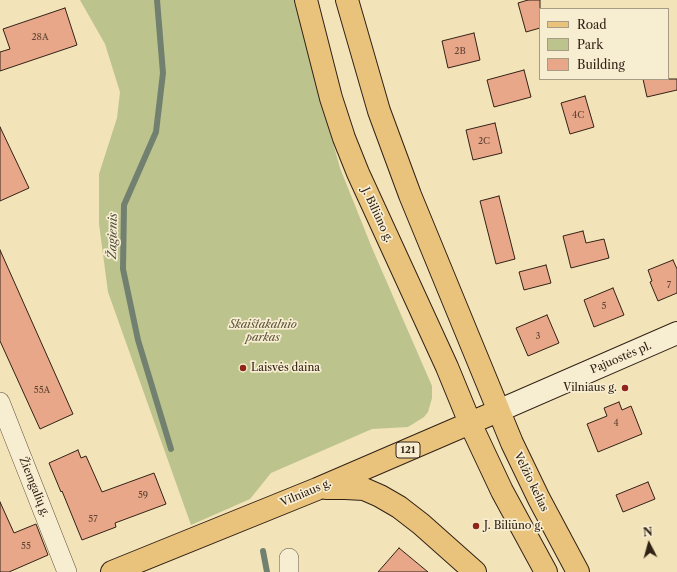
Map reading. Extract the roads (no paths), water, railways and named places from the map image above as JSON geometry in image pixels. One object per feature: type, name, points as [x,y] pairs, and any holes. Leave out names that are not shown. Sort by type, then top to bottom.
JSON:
[{"type":"main road","name":"J. Biliūno g.","points":[[306,0],[331,98],[355,166],[447,367],[470,423]]},
{"type":"main road","points":[[347,0],[379,111],[410,195],[498,410]]},
{"type":"main road","name":"Pajuostės pl.","points":[[498,410],[677,333]]},
{"type":"main road","name":"Vilniaus g.","points":[[112,572],[317,489],[498,410]]},
{"type":"main road","name":"Velžio kelias","points":[[498,410],[539,499],[578,572]]},
{"type":"main road","points":[[470,423],[502,491],[546,572]]},
{"type":"main road","points":[[317,489],[364,489],[380,496],[399,507],[421,524],[475,572]]},
{"type":"street","name":"Žiemgalių g.","points":[[0,402],[67,572]]},
{"type":"waterway","name":"Žagienis","points":[[157,0],[163,73],[156,132],[124,205],[123,269],[138,340],[171,449]]},
{"type":"waterway","name":"Žagienis","points":[[263,551],[267,572]]},
{"type":"place","name":"Laisvės daina","points":[[243,368]]},
{"type":"place","name":"Vilniaus g.","points":[[625,388]]},
{"type":"place","name":"J. Biliūno g.","points":[[476,526]]},
{"type":"park label","name":"Skaistakalnio parkas","points":[[263,331]]}]
